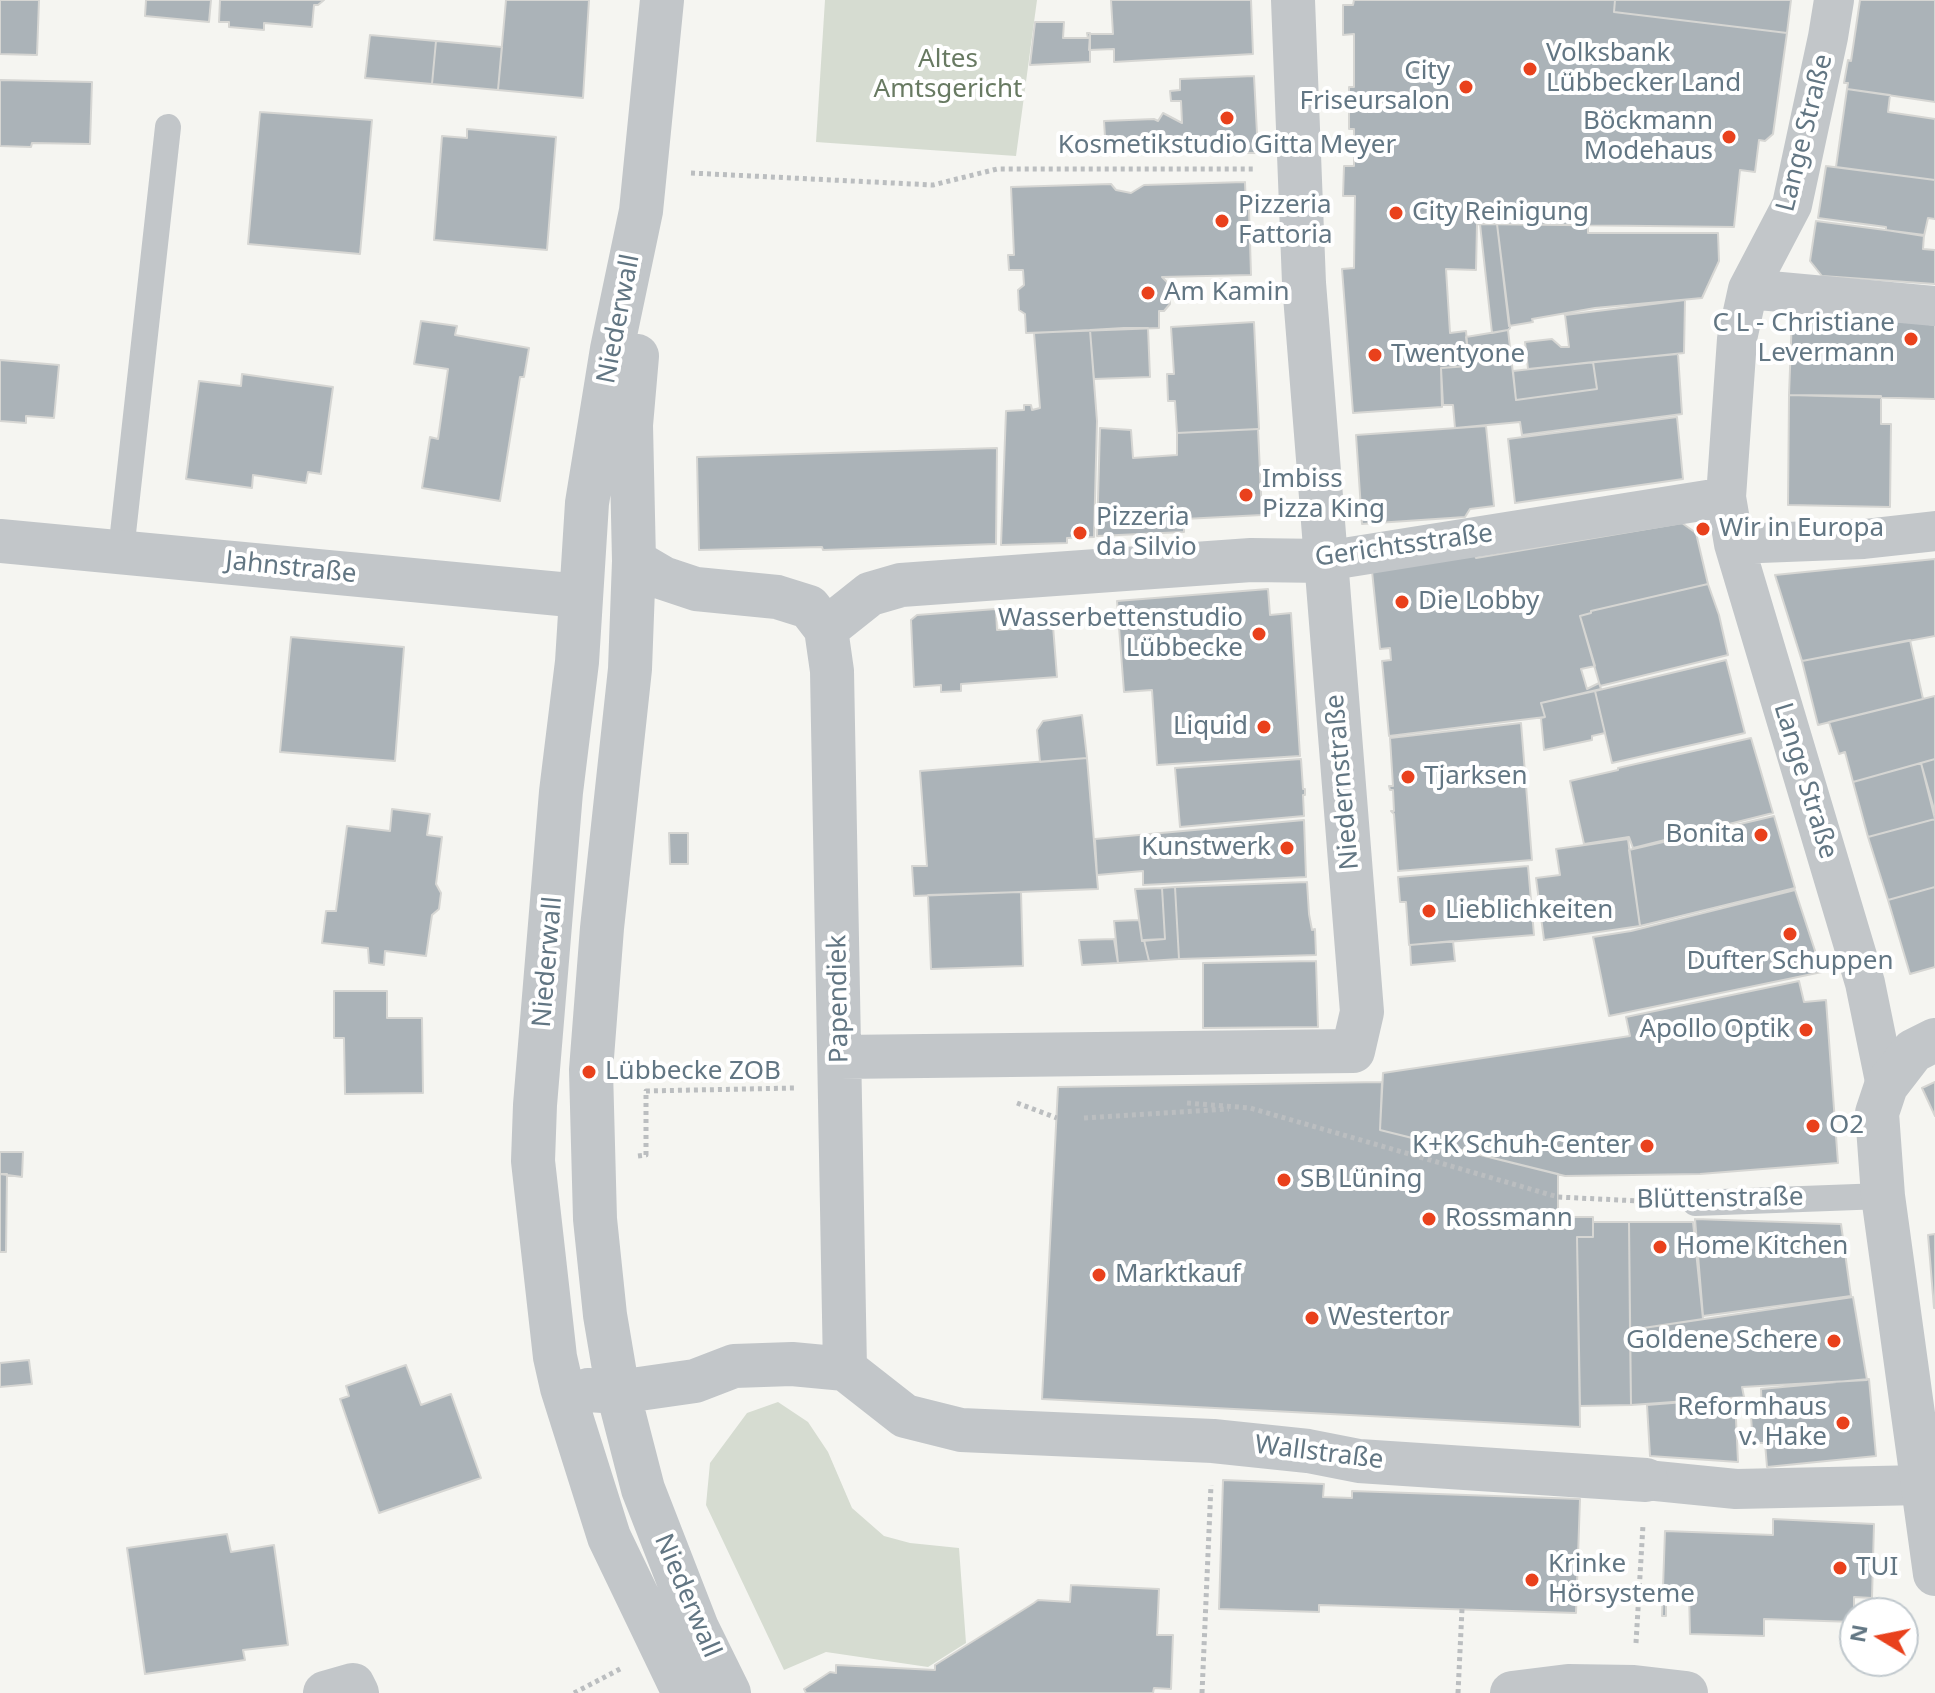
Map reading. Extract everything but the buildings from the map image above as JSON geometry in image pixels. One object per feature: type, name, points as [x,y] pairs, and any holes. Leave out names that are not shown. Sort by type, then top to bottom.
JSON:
[{"type":"street","name":"Niederwall","points":[[662,0],[643,191],[640,323],[631,425],[634,561],[630,669],[602,928],[591,1070],[593,1157],[605,1315],[618,1392],[643,1489],[697,1628],[729,1693]]},
{"type":"street","name":"Niedernstraße","points":[[840,1072],[1353,1051],[1362,1012],[1304,283],[1293,0]]},
{"type":"street","name":"Lange Straße","points":[[1834,0],[1792,205],[1748,289],[1737,339],[1726,497],[1734,544],[1865,983],[1886,1086],[1877,1113],[1883,1196],[1925,1467],[1935,1574]]},
{"type":"street","name":"Niederwall","points":[[643,191],[612,349],[587,503],[577,662],[561,792],[533,1161],[555,1357],[562,1388],[609,1537],[684,1693]]},
{"type":"street","points":[[1748,289],[1935,306]]},
{"type":"street","name":"Gerichtsstraße","points":[[826,629],[870,594],[901,585],[1251,560],[1325,561],[1726,497]]},
{"type":"street","points":[[1734,544],[1864,539],[1935,531]]},
{"type":"street","name":"Jahnstraße","points":[[0,541],[581,596]]},
{"type":"street","points":[[634,561],[663,578],[696,589],[777,597],[809,607],[826,629]]},
{"type":"street","name":"Papendiek","points":[[826,629],[832,671],[845,1369]]},
{"type":"street","points":[[1886,1086],[1913,1051],[1935,1040]]},
{"type":"street","points":[[562,1388],[618,1392],[695,1381],[734,1366],[792,1364],[845,1369]]},
{"type":"street","name":"Wallstraße","points":[[845,1369],[905,1416],[961,1430],[1213,1441],[1308,1451],[1359,1461],[1736,1489],[1925,1467]]},
{"type":"street","points":[[325,1693],[353,1685],[357,1693]]},
{"type":"street","points":[[1512,1693],[1634,1687],[1686,1693]]},
{"type":"lane","points":[[121,551],[168,127]]},
{"type":"lane","name":"Blüttenstraße","points":[[1695,1203],[1883,1196]]},
{"type":"path","points":[[643,191],[933,185],[997,169],[1300,169]]},
{"type":"path","points":[[593,1157],[646,1155],[646,1091],[840,1072]]},
{"type":"path","points":[[1186,1103],[1250,1108]]},
{"type":"path","points":[[1084,1118],[1250,1108]]},
{"type":"path","name":"Blüttenstraße","points":[[1250,1108],[1558,1197],[1695,1203]]},
{"type":"path","points":[[1202,1693],[1213,1441]]},
{"type":"path","points":[[1634,1687],[1646,1480]]},
{"type":"path","points":[[1458,1693],[1462,1609]]},
{"type":"green space","name":"Altes Amtsgericht","points":[[825,0],[1037,0],[1016,156],[816,142]]},
{"type":"green space","points":[[778,1402],[808,1422],[828,1452],[852,1508],[884,1536],[910,1543],[959,1548],[966,1643],[928,1667],[826,1652],[784,1670],[706,1505],[710,1463],[747,1413]]},
{"type":"place","name":"Volksbank Lübbecker Land","points":[[1530,69]]},
{"type":"place","name":"City Friseursalon","points":[[1466,87]]},
{"type":"place","name":"Kosmetikstudio Gitta Meyer","points":[[1227,118]]},
{"type":"place","name":"Böckmann Modehaus","points":[[1729,137]]},
{"type":"place","name":"City Reinigung","points":[[1396,213]]},
{"type":"place","name":"Pizzeria Fattoria","points":[[1222,221]]},
{"type":"place","name":"Am Kamin","points":[[1148,293]]},
{"type":"place","name":"C L - Christiane Levermann","points":[[1911,339]]},
{"type":"place","name":"Twentyone","points":[[1375,355]]},
{"type":"place","name":"Imbiss Pizza King","points":[[1246,495]]},
{"type":"place","name":"Wir in Europa","points":[[1703,529]]},
{"type":"place","name":"Pizzeria da Silvio","points":[[1080,533]]},
{"type":"place","name":"Die Lobby","points":[[1402,602]]},
{"type":"place","name":"Wasserbettenstudio Lübbecke","points":[[1259,634]]},
{"type":"place","name":"Liquid","points":[[1264,727]]},
{"type":"place","name":"Tjarksen","points":[[1408,777]]},
{"type":"place","name":"Bonita","points":[[1761,835]]},
{"type":"place","name":"Kunstwerk","points":[[1287,848]]},
{"type":"place","name":"Lieblichkeiten","points":[[1429,911]]},
{"type":"place","name":"Dufter Schuppen","points":[[1790,934]]},
{"type":"place","name":"Apollo Optik","points":[[1806,1030]]},
{"type":"place","name":"Lübbecke ZOB","points":[[589,1072]]},
{"type":"place","name":"O2","points":[[1813,1126]]},
{"type":"place","name":"K+K Schuh-Center","points":[[1647,1146]]},
{"type":"place","name":"SB Lüning","points":[[1284,1180]]},
{"type":"place","name":"Rossmann","points":[[1429,1219]]},
{"type":"place","name":"Home Kitchen","points":[[1660,1247]]},
{"type":"place","name":"Marktkauf","points":[[1099,1275]]},
{"type":"place","name":"Westertor","points":[[1312,1318]]},
{"type":"place","name":"Goldene Schere","points":[[1834,1341]]},
{"type":"place","name":"Reformhaus v. Hake","points":[[1843,1423]]},
{"type":"place","name":"TUI","points":[[1840,1568]]},
{"type":"place","name":"Krinke Hörsysteme","points":[[1532,1580]]}]
